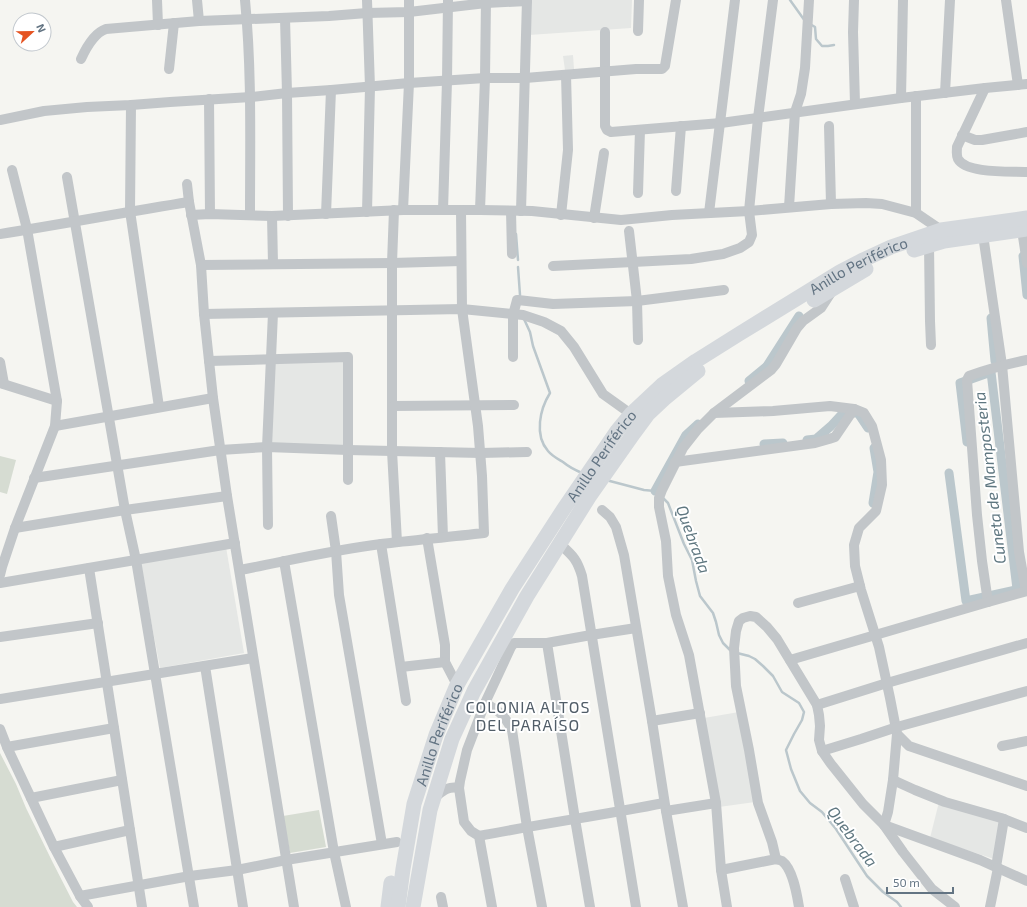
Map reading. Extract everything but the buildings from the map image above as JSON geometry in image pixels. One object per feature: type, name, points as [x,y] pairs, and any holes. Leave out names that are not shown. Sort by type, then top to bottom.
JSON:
[{"type":"highway","name":"Anillo Periférico","points":[[398,907],[414,804],[436,734],[457,685],[512,589],[546,536],[617,431],[631,414],[662,385],[696,361],[840,272],[891,246],[943,236],[1026,225]]},
{"type":"highway","name":"Anillo Periférico","points":[[413,907],[430,810],[452,739],[474,691],[527,596],[589,497],[648,414],[698,371],[734,347],[868,268],[898,254],[929,245],[943,236],[983,235],[1026,225]]},
{"type":"highway","points":[[388,907],[397,842],[414,804]]},
{"type":"highway","points":[[418,874],[421,907]]},
{"type":"street","points":[[157,0],[158,24]]},
{"type":"street","points":[[197,0],[199,21]]},
{"type":"street","points":[[245,0],[251,97],[250,215]]},
{"type":"street","points":[[367,0],[370,87],[367,212]]},
{"type":"street","points":[[397,542],[392,451],[392,263],[409,83],[409,0]]},
{"type":"street","points":[[80,59],[88,45],[101,30],[106,29],[199,21],[409,12],[448,3],[526,0],[522,144],[512,254]]},
{"type":"street","points":[[638,31],[639,0]]},
{"type":"street","points":[[0,120],[44,111],[251,97],[409,83],[485,78],[525,78],[662,69],[665,66],[676,0]]},
{"type":"street","points":[[709,213],[735,0]]},
{"type":"street","points":[[553,266],[690,259],[723,254],[740,248],[750,242],[752,235],[749,211],[758,118],[773,0]]},
{"type":"street","points":[[789,207],[795,112],[801,94],[805,68],[809,0]]},
{"type":"street","points":[[854,0],[853,32],[855,104]]},
{"type":"street","points":[[901,98],[903,0]]},
{"type":"street","points":[[945,93],[950,0]]},
{"type":"street","points":[[605,32],[605,126],[607,130],[611,132],[640,130],[720,123],[985,88],[1024,86],[1006,0]]},
{"type":"street","points":[[480,210],[485,78],[486,1]]},
{"type":"street","points":[[443,210],[448,3]]},
{"type":"street","points":[[285,18],[288,216]]},
{"type":"street","points":[[169,69],[174,23]]},
{"type":"street","points":[[561,215],[568,150],[566,75]]},
{"type":"street","points":[[985,88],[957,147],[956,153],[958,158],[961,163],[969,167],[982,170],[1027,172]]},
{"type":"street","points":[[326,214],[331,90]]},
{"type":"street","points":[[916,96],[916,213]]},
{"type":"street","points":[[209,99],[210,214]]},
{"type":"street","points":[[131,106],[130,211],[159,407]]},
{"type":"street","points":[[676,190],[681,126]]},
{"type":"street","points":[[829,126],[831,204]]},
{"type":"street","points":[[638,193],[640,130]]},
{"type":"street","points":[[962,135],[975,140],[982,140],[1027,132]]},
{"type":"street","points":[[594,218],[604,153]]},
{"type":"street","points":[[1,569],[54,426],[57,402],[27,230],[12,170]]},
{"type":"street","points":[[67,177],[125,510],[136,560],[156,674],[194,907]]},
{"type":"street","points":[[187,184],[191,215],[201,265],[204,314],[220,450],[294,907]]},
{"type":"street","points":[[0,234],[189,202]]},
{"type":"street","points":[[191,215],[288,216],[398,210],[480,210],[516,211],[621,220],[672,215],[866,203],[882,204],[916,213],[943,236]]},
{"type":"street","points":[[240,570],[336,551],[381,544],[484,533],[481,453],[462,309],[461,210]]},
{"type":"street","points":[[272,216],[274,264]]},
{"type":"street","points":[[1026,225],[1027,263]]},
{"type":"street","points":[[629,231],[637,301],[638,340]]},
{"type":"street","points":[[790,660],[875,635],[987,598],[1026,588],[1019,552],[1001,361],[983,235]]},
{"type":"street","points":[[929,245],[931,345]]},
{"type":"street","points":[[201,265],[461,261]]},
{"type":"street","points":[[727,907],[721,870],[716,803],[689,655],[676,614],[668,576],[666,541],[659,507],[659,498],[675,462],[683,448],[698,429],[714,413],[771,370],[797,328],[803,321],[821,308],[834,289]]},
{"type":"street","points":[[513,357],[514,315],[517,300],[553,304],[637,301],[724,290]]},
{"type":"street","points":[[204,314],[462,309],[523,315],[544,322],[561,331],[574,347],[604,394],[631,414]]},
{"type":"street","points":[[268,525],[268,447],[273,313]]},
{"type":"street","points":[[209,361],[348,357],[348,480]]},
{"type":"street","points":[[987,598],[977,515],[967,382],[969,376],[1001,361],[1027,360]]},
{"type":"street","points":[[0,362],[2,384],[57,402]]},
{"type":"street","points":[[54,426],[213,398]]},
{"type":"street","points":[[393,406],[514,405]]},
{"type":"street","points":[[714,413],[773,411],[830,406],[852,412],[864,413],[872,426],[881,460],[882,485],[876,510],[859,528],[854,545],[855,566],[860,586],[890,682],[897,729],[893,780],[888,812],[884,825]]},
{"type":"street","points":[[675,462],[815,443],[835,437],[852,412]]},
{"type":"street","points":[[34,478],[220,450],[268,447],[481,453],[527,452]]},
{"type":"street","points":[[440,452],[443,538]]},
{"type":"street","points":[[15,528],[125,510],[227,496]]},
{"type":"street","points":[[602,510],[610,517],[616,527],[624,555],[665,807],[683,907]]},
{"type":"street","points":[[331,516],[336,551],[339,595],[382,844]]},
{"type":"street","points":[[427,538],[445,645],[445,662],[457,685]]},
{"type":"street","points":[[0,582],[235,543]]},
{"type":"street","points":[[381,544],[406,701]]},
{"type":"street","points":[[560,544],[574,558],[578,564],[582,576],[636,907]]},
{"type":"street","points":[[284,561],[334,852],[346,907]]},
{"type":"street","points":[[89,568],[142,907]]},
{"type":"street","points":[[798,603],[860,586]]},
{"type":"street","points":[[776,859],[772,842],[758,803],[736,686],[734,648],[736,631],[739,621],[750,616],[756,617],[777,639],[817,705],[820,726],[819,740],[822,751],[831,764],[863,804],[884,825],[932,889],[956,907]]},
{"type":"street","points":[[0,637],[98,623]]},
{"type":"street","points":[[636,628],[547,644],[514,643],[485,703],[467,750],[459,788],[464,822],[471,831],[479,836],[620,812],[716,803]]},
{"type":"street","points":[[817,705],[890,682],[1027,643]]},
{"type":"street","points":[[547,644],[590,907]]},
{"type":"street","points":[[0,699],[253,658]]},
{"type":"street","points":[[401,667],[445,662]]},
{"type":"street","points":[[205,666],[243,907]]},
{"type":"street","points":[[822,751],[1027,691]]},
{"type":"street","points":[[485,703],[500,712],[507,719],[512,730],[527,827],[542,907]]},
{"type":"street","points":[[652,721],[700,714]]},
{"type":"street","points":[[7,747],[114,728]]},
{"type":"street","points":[[0,729],[54,847],[80,896],[88,907]]},
{"type":"street","points":[[897,729],[909,746],[1027,786]]},
{"type":"street","points":[[1002,746],[1027,741]]},
{"type":"street","points":[[31,798],[122,780]]},
{"type":"street","points":[[893,780],[945,802],[1027,828]]},
{"type":"street","points":[[434,798],[450,787],[459,788]]},
{"type":"street","points":[[990,907],[1004,820]]},
{"type":"street","points":[[884,825],[931,841],[1027,880]]},
{"type":"street","points":[[54,847],[130,830]]},
{"type":"street","points":[[479,836],[492,907]]},
{"type":"street","points":[[80,896],[190,876],[237,870],[286,860],[397,842]]},
{"type":"street","points":[[721,870],[776,859],[783,862],[790,873],[795,886],[799,907]]},
{"type":"street","points":[[845,879],[854,907]]},
{"type":"shaded area","points":[[530,0],[632,0],[631,28],[529,35]]},
{"type":"shaded area","points":[[573,55],[574,69],[565,70],[563,56]]},
{"type":"shaded area","points":[[344,359],[344,446],[271,443],[275,361]]},
{"type":"shaded area","points":[[0,456],[16,460],[7,494],[0,492]]},
{"type":"shaded area","points":[[226,547],[244,653],[160,668],[140,562]]},
{"type":"shaded area","points":[[739,712],[755,802],[719,807],[704,718]]},
{"type":"shaded area","points":[[0,753],[53,863],[77,907],[0,907]]},
{"type":"shaded area","points":[[939,802],[1002,822],[994,859],[930,838]]},
{"type":"shaded area","points":[[319,810],[326,847],[290,853],[283,816]]},
{"type":"waterway","points":[[790,0],[805,21]]},
{"type":"waterway","points":[[810,24],[815,27],[816,39],[822,46],[834,45]]},
{"type":"waterway","name":"Quebrada","points":[[516,234],[518,260]]},
{"type":"waterway","name":"Cuneta de Mamposteria","points":[[1023,256],[1027,295]]},
{"type":"waterway","name":"Quebrada","points":[[518,267],[520,295]]},
{"type":"waterway","name":"Cuneta de Mamposteria","points":[[749,381],[767,366],[799,316]]},
{"type":"waterway","name":"Cuneta de Mamposteria","points":[[991,318],[995,361]]},
{"type":"waterway","name":"Quebrada","points":[[524,319],[530,332],[533,346],[550,393],[546,399],[540,422],[541,437],[544,445],[553,456],[582,473]]},
{"type":"waterway","name":"Cuneta de Mamposteria","points":[[967,442],[960,383],[991,372],[1017,589]]},
{"type":"waterway","points":[[807,440],[816,439],[843,413],[858,413],[868,428]]},
{"type":"waterway","name":"Cuneta de Mamposteria","points":[[655,491],[686,435],[698,424]]},
{"type":"waterway","points":[[764,444],[783,443]]},
{"type":"waterway","points":[[873,503],[878,472],[874,448]]},
{"type":"waterway","points":[[949,473],[966,601],[1016,590]]},
{"type":"waterway","name":"Quebrada","points":[[606,480],[644,490],[655,491],[657,493]]},
{"type":"waterway","name":"Quebrada","points":[[663,498],[668,503],[692,560],[700,596],[713,613],[719,635],[723,643],[730,650]]},
{"type":"waterway","name":"Quebrada","points":[[737,653],[755,659],[773,676],[782,692],[799,703],[804,712],[802,720],[786,750],[791,769],[800,791],[810,803],[822,812],[836,829],[867,876],[901,907]]},
{"type":"district","name":"COLONIA ALTOS DEL PARAÍSO","points":[[528,715]]}]
